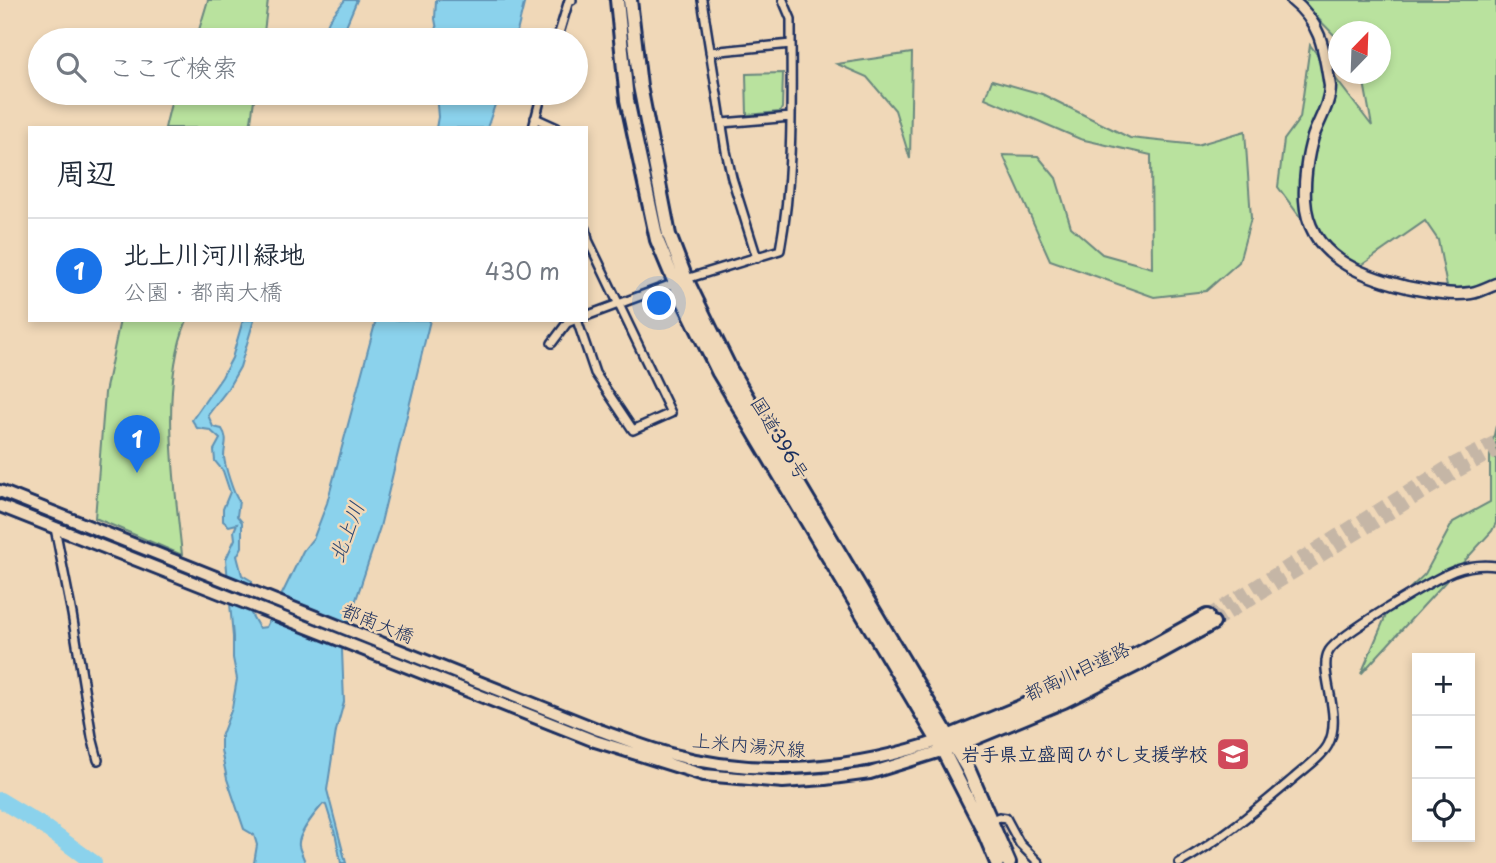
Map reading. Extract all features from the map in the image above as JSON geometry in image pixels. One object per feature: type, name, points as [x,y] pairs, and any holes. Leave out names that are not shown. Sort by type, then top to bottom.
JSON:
[{"type":"highway","name":"国道396号","points":[[617,0],[627,100],[657,240],[946,744],[1009,863]]},
{"type":"highway","name":"国道396号","points":[[630,0],[639,86],[668,235],[681,281]]},
{"type":"highway","name":"都南川目道路","points":[[946,744],[1064,701],[1142,662],[1210,620]]},
{"type":"highway","name":"国道396号","points":[[986,822],[997,863]]},
{"type":"main road","name":"都南大橋","points":[[0,491],[668,760]]},
{"type":"main road","points":[[0,506],[55,527]]},
{"type":"main road","name":"都南大橋","points":[[55,527],[595,741],[668,760]]},
{"type":"main road","name":"上米内湯沢線","points":[[668,760],[704,775],[783,782],[870,773],[946,744]]},
{"type":"street","points":[[561,28],[569,0],[572,0]]},
{"type":"street","points":[[702,0],[732,178],[757,258]]},
{"type":"street","points":[[588,315],[681,281],[780,250],[788,208],[791,117],[791,19],[783,0]]},
{"type":"street","points":[[1292,0],[1309,15],[1317,27],[1330,86],[1330,96],[1313,138],[1305,197],[1306,213],[1317,238],[1350,268],[1380,280],[1422,290],[1462,294],[1474,293],[1496,284]]},
{"type":"street","points":[[710,52],[791,44]]},
{"type":"street","points":[[534,126],[539,105]]},
{"type":"street","points":[[722,123],[791,117]]},
{"type":"street","points":[[536,118],[553,126]]},
{"type":"street","points":[[576,322],[595,373],[633,429],[671,413],[620,303],[588,242]]},
{"type":"street","points":[[552,343],[570,322]]},
{"type":"street","points":[[55,527],[98,760]]},
{"type":"street","points":[[1179,863],[1215,842],[1251,815],[1329,744],[1334,728],[1333,704],[1326,667],[1329,652],[1338,643],[1375,617],[1456,570],[1476,565],[1496,566]]},
{"type":"street","points":[[986,822],[1006,818],[1020,844],[1039,863]]},
{"type":"green space","points":[[208,0],[268,0],[264,28],[200,28]]},
{"type":"green space","points":[[1300,0],[1496,0],[1496,291],[1477,299],[1447,287],[1438,240],[1425,221],[1356,269],[1300,217],[1278,187],[1284,140],[1300,118],[1310,45],[1328,69],[1328,84],[1340,84],[1372,126],[1364,84],[1391,84],[1391,21],[1328,21],[1328,29]]},
{"type":"green space","points":[[912,53],[910,159],[895,110],[867,77],[837,64]]},
{"type":"green space","points":[[783,73],[780,112],[747,115],[746,74]]},
{"type":"green space","points":[[992,80],[1042,94],[1130,138],[1197,145],[1245,131],[1251,218],[1239,262],[1206,291],[1154,297],[1050,260],[1003,155],[1038,156],[1056,178],[1071,227],[1102,254],[1152,268],[1151,155],[1080,139],[985,98]]},
{"type":"green space","points":[[171,105],[253,105],[250,126],[165,126]]},
{"type":"green space","points":[[120,322],[186,322],[178,346],[171,405],[173,467],[182,555],[95,518],[105,393]]},
{"type":"green space","points":[[1496,426],[1496,523],[1492,531],[1361,674],[1389,608],[1425,574],[1453,522],[1490,502],[1490,453]]},
{"type":"water","points":[[345,0],[357,0],[345,28],[326,28]]},
{"type":"water","points":[[436,0],[525,0],[518,28],[437,28]]},
{"type":"water","points":[[437,105],[495,105],[488,126],[436,126]]},
{"type":"water","name":"北上川","points":[[242,322],[253,322],[240,367],[208,415],[213,427],[222,429],[225,436],[224,457],[239,501],[237,516],[242,522],[242,547],[237,556],[242,575],[252,581],[250,612],[259,628],[266,627],[303,551],[314,537],[327,503],[375,322],[430,322],[380,527],[342,650],[344,702],[336,731],[327,790],[346,863],[341,863],[336,837],[326,805],[323,804],[299,841],[305,863],[254,863],[257,845],[254,835],[244,829],[227,779],[221,737],[232,708],[237,679],[226,559],[235,539],[237,524],[229,526],[223,521],[223,509],[230,492],[223,471],[215,461],[214,450],[220,439],[210,430],[197,428],[192,420],[232,358]]},
{"type":"waterway","points":[[0,800],[40,824],[94,863]]},
{"type":"tunnel","points":[[1207,616],[1450,465],[1496,441]]},
{"type":"tunnel","points":[[1213,623],[1457,472],[1496,451]]},
{"type":"place","name":"北上川河川緑地","points":[[137,473]]},
{"type":"place","name":"岩手県立盛岡ひがし支援学校","points":[[1233,754]]}]
